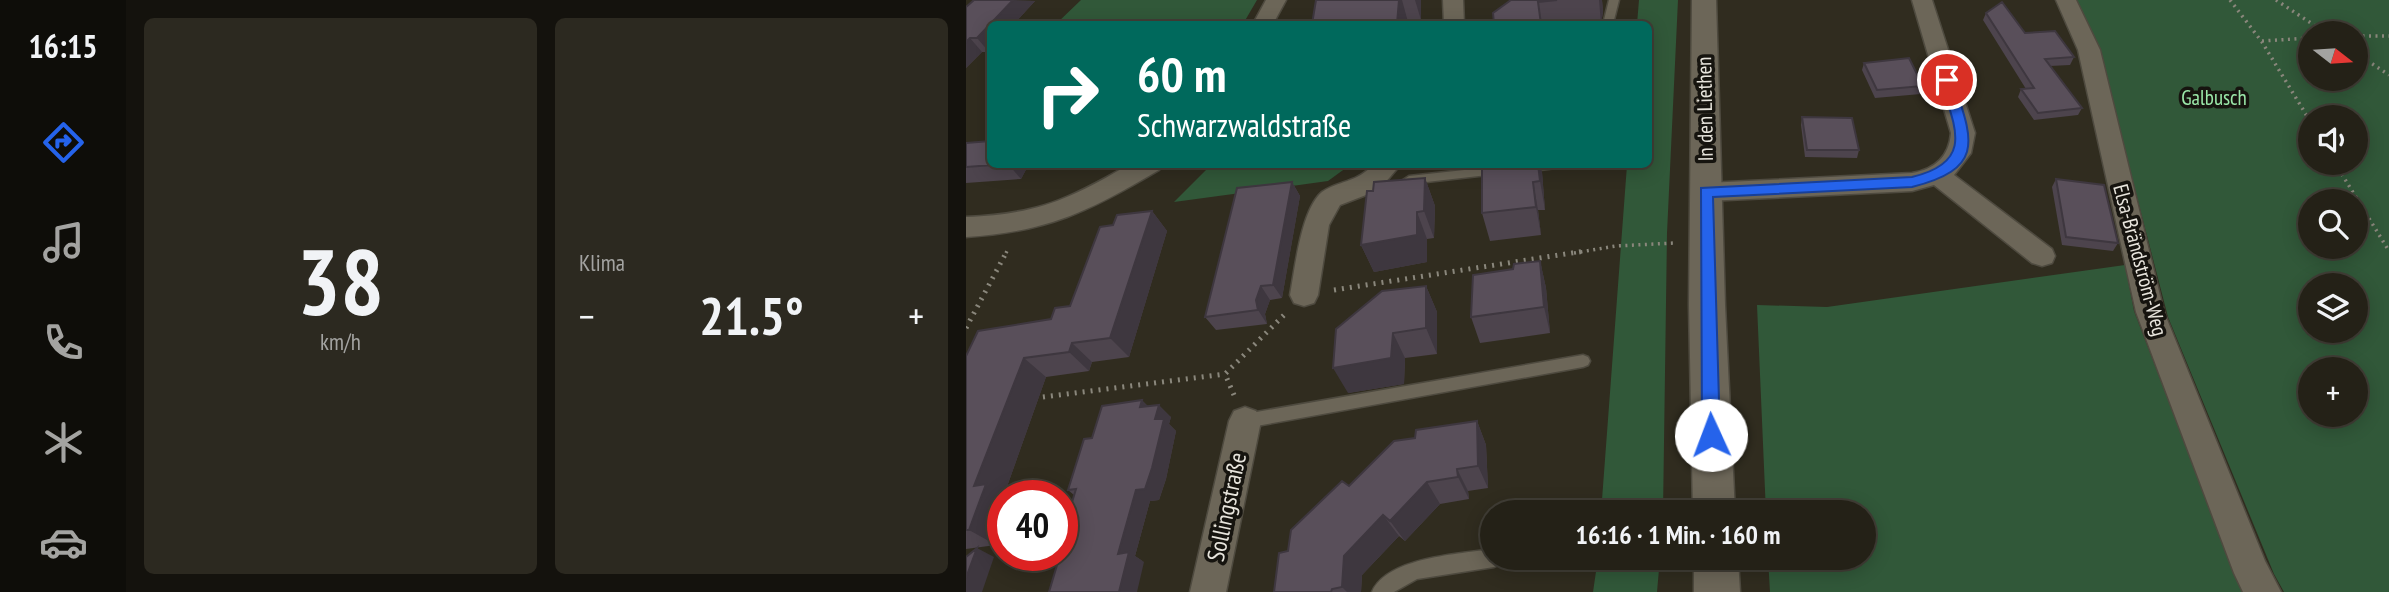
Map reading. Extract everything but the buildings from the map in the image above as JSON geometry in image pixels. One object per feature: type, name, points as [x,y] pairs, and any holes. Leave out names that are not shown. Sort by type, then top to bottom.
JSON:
[{"type":"street","points":[[1266,21],[1276,0]]},
{"type":"street","points":[[1453,0],[1454,21]]},
{"type":"street","name":"In den Liethen","points":[[1704,0],[1706,243],[1714,500]]},
{"type":"street","points":[[1706,192],[1912,182],[1938,176],[1953,163],[1964,147],[1963,133],[1922,0]]},
{"type":"street","name":"Elsa-Brändström-Weg","points":[[2066,0],[2090,50],[2150,313],[2252,573],[2263,592]]},
{"type":"street","points":[[966,227],[1022,223],[1112,187],[1143,168]]},
{"type":"street","points":[[1304,295],[1316,225],[1331,199],[1370,184],[1385,168]]},
{"type":"street","points":[[1938,176],[2042,256]]},
{"type":"street","name":"Sollingstraße","points":[[1208,592],[1245,422]]},
{"type":"street","points":[[1716,570],[1717,592]]},
{"type":"lane","points":[[1609,21],[1614,0]]},
{"type":"lane","points":[[1370,184],[1519,168]]},
{"type":"lane","points":[[1245,422],[1583,361]]},
{"type":"lane","points":[[1381,592],[1388,583],[1417,572],[1480,561]]},
{"type":"path","points":[[2230,0],[2262,41],[2300,105]]},
{"type":"path","points":[[2276,0],[2308,21]]},
{"type":"path","points":[[2368,36],[2389,36]]},
{"type":"path","points":[[2262,41],[2298,39]]},
{"type":"path","points":[[2368,61],[2389,75]]},
{"type":"path","points":[[2342,175],[2389,251]]},
{"type":"path","points":[[966,328],[1022,223]]},
{"type":"path","points":[[1030,399],[1225,374],[1304,295],[1616,246],[1706,243]]},
{"type":"path","points":[[1225,374],[1245,422]]},
{"type":"green space","points":[[1081,0],[1257,0],[1245,21],[1059,21]]},
{"type":"green space","points":[[1639,0],[1678,0],[1667,233],[1663,500],[1602,500],[1627,168],[1652,168],[1652,21],[1637,21]]},
{"type":"green space","name":"Galbusch","points":[[2075,0],[2389,0],[2389,592],[2284,592],[2274,574],[2168,317],[2100,54]]},
{"type":"green space","points":[[1208,168],[1346,168],[1328,181],[1174,202]]},
{"type":"green space","points":[[2125,265],[2134,311],[2242,592],[1770,592],[1769,570],[1876,570],[1876,500],[1765,500],[1757,305],[1827,307]]},
{"type":"green space","points":[[1596,570],[1659,570],[1657,592],[1593,592]]},
{"type":"route","points":[[1711,435],[1706,192],[1912,182],[1938,176],[1953,163],[1964,147],[1963,133],[1947,80]]}]
